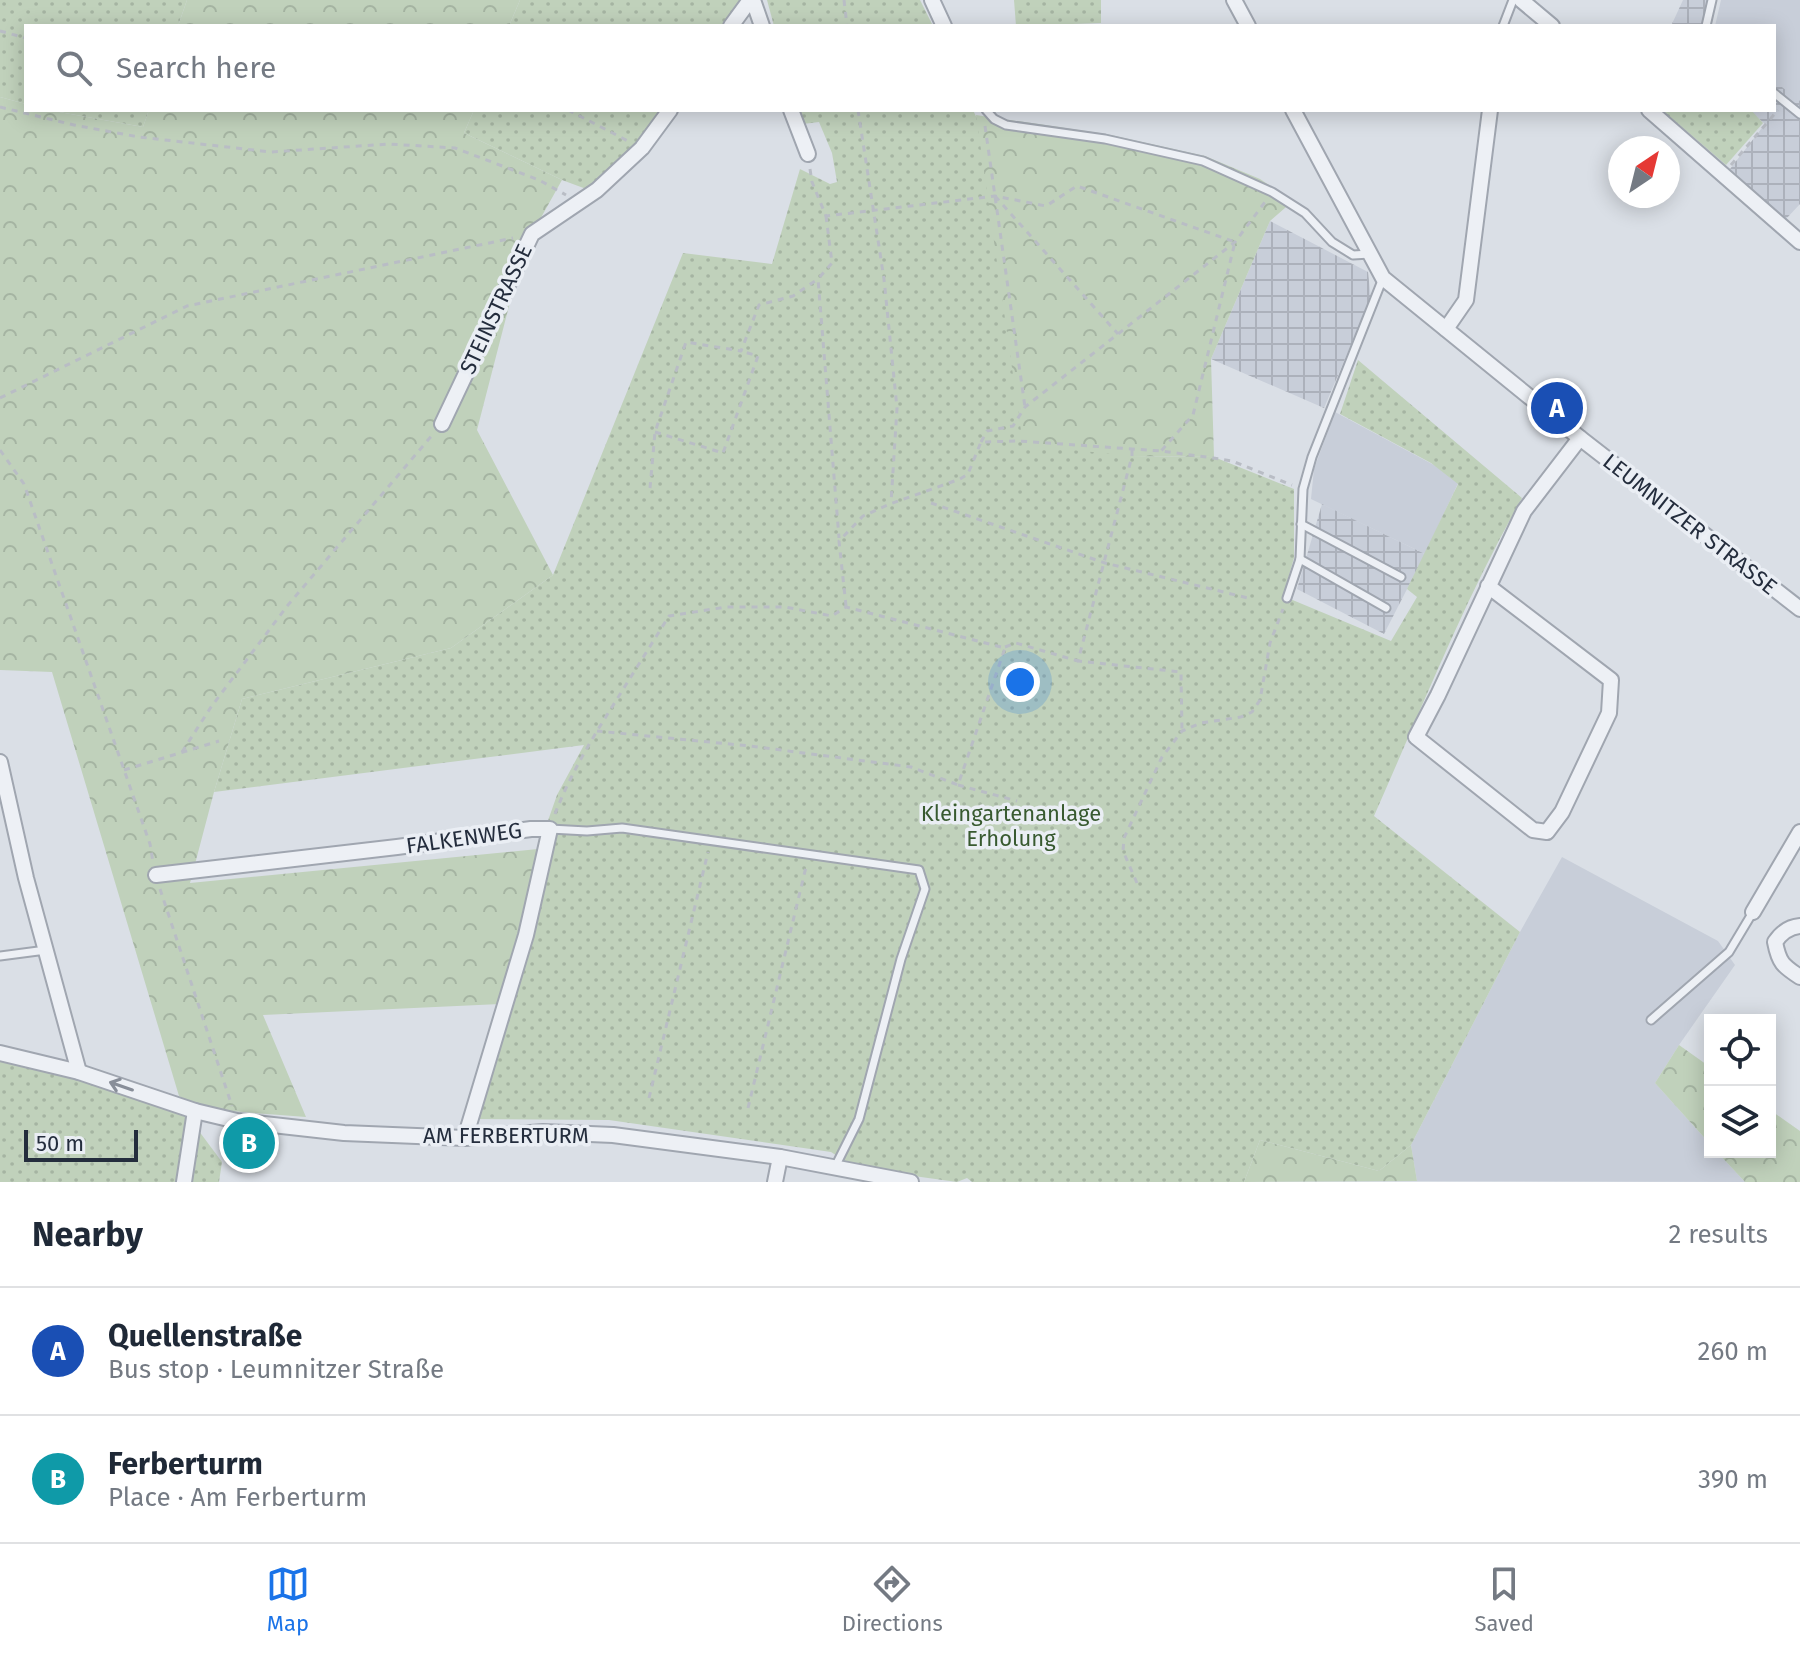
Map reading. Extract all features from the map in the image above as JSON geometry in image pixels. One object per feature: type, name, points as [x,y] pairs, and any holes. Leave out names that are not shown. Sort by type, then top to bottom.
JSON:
[{"type":"street","points":[[733,24],[752,0]]},
{"type":"street","points":[[752,0],[761,24]]},
{"type":"street","points":[[932,0],[943,24]]},
{"type":"street","points":[[1234,0],[1247,24]]},
{"type":"street","points":[[1521,0],[1550,24]]},
{"type":"street","name":"STEINSTRASSE","points":[[442,424],[532,234],[597,190],[642,148],[669,112]]},
{"type":"street","points":[[792,112],[808,154]]},
{"type":"street","points":[[1294,112],[1383,278]]},
{"type":"street","points":[[1446,329],[1466,300],[1490,112]]},
{"type":"street","points":[[1651,112],[1800,242]]},
{"type":"street","name":"LEUMNITZER STRASSE","points":[[1383,278],[1580,438],[1800,609]]},
{"type":"street","name":"LEUMNITZER STRASSE","points":[[1488,586],[1611,680],[1609,713],[1562,812],[1547,832],[1533,830],[1416,737],[1438,695],[1488,586],[1524,511],[1580,438]]},
{"type":"street","points":[[0,762],[26,878],[79,1072]]},
{"type":"street","name":"FALKENWEG","points":[[156,875],[550,829],[526,935],[465,1138]]},
{"type":"street","points":[[1753,912],[1800,832]]},
{"type":"street","points":[[1800,926],[1781,934],[1775,942],[1782,965],[1800,977]]},
{"type":"street","name":"AM FERBERTURM","points":[[0,1053],[79,1072],[195,1111],[237,1121],[344,1133],[465,1138],[543,1132],[613,1135],[780,1157],[911,1182]]},
{"type":"street","points":[[184,1182],[195,1111]]},
{"type":"street","points":[[775,1182],[780,1157]]},
{"type":"lane","points":[[1504,24],[1513,0]]},
{"type":"lane","points":[[1706,24],[1712,0]]},
{"type":"lane","points":[[1776,95],[1800,114]]},
{"type":"lane","points":[[988,112],[1006,125],[1105,139],[1203,161],[1272,192],[1305,213],[1332,242],[1353,255],[1370,254]]},
{"type":"lane","points":[[1287,598],[1300,559],[1303,489],[1312,457],[1383,278]]},
{"type":"lane","points":[[1301,524],[1401,577]]},
{"type":"lane","points":[[1300,559],[1386,608]]},
{"type":"lane","points":[[550,829],[587,831],[622,828],[919,870],[925,889],[901,959],[859,1119],[835,1168]]},
{"type":"lane","points":[[1651,1020],[1729,952],[1753,912]]},
{"type":"lane","points":[[0,956],[46,950]]},
{"type":"path","points":[[844,0],[847,24]]},
{"type":"path","points":[[0,31],[24,37]]},
{"type":"path","points":[[1723,174],[1785,102]]},
{"type":"path","points":[[0,107],[139,137],[271,152],[389,144],[455,148],[539,180],[579,202]]},
{"type":"path","points":[[572,112],[642,148]]},
{"type":"path","points":[[858,112],[884,279],[897,408],[890,504]]},
{"type":"path","points":[[985,124],[1025,407]]},
{"type":"path","points":[[741,351],[759,305],[793,296],[818,279],[832,263],[826,216],[812,182],[808,154]]},
{"type":"path","points":[[826,216],[995,196],[1046,206],[1077,186],[1235,242]]},
{"type":"path","points":[[839,541],[863,516],[968,474],[987,431],[1013,426],[1025,407],[1235,242],[1272,192]]},
{"type":"path","points":[[995,196],[1118,334]]},
{"type":"path","points":[[0,398],[187,306],[532,234]]},
{"type":"path","points":[[1161,451],[1193,415],[1235,242]]},
{"type":"path","points":[[818,279],[846,607]]},
{"type":"path","points":[[650,488],[655,432],[686,342],[758,356],[723,453],[655,432]]},
{"type":"path","points":[[182,752],[211,707],[288,605],[442,424]]},
{"type":"path","points":[[981,442],[1019,441],[1161,451],[1232,461],[1303,489]]},
{"type":"path","points":[[0,450],[24,484],[150,844],[156,875],[237,1121]]},
{"type":"path","points":[[1078,661],[1132,450]]},
{"type":"path","points":[[931,503],[1105,563],[1252,599]]},
{"type":"path","points":[[1137,883],[1123,851],[1124,838],[1162,757],[1182,731],[1201,723],[1241,717],[1252,712],[1260,700],[1270,643],[1287,598]]},
{"type":"path","points":[[550,829],[572,776],[597,731],[669,616],[726,607],[785,607],[832,616],[846,607],[1005,648],[1016,643],[1078,661],[1181,672],[1182,731]]},
{"type":"path","points":[[958,785],[1005,648]]},
{"type":"path","points":[[597,731],[750,746],[911,767],[958,785],[1017,801]]},
{"type":"path","points":[[124,770],[219,741]]},
{"type":"path","points":[[649,1098],[711,841]]},
{"type":"path","points":[[748,1108],[809,855]]},
{"type":"shaded area","points":[[1683,0],[1714,0],[1702,24],[1672,24]]},
{"type":"shaded area","points":[[1721,0],[1800,0],[1800,105],[1776,86],[1776,24],[1715,24]]},
{"type":"shaded area","points":[[1776,83],[1800,101],[1800,204],[1786,219],[1730,169],[1765,124],[1751,112],[1776,112]]},
{"type":"shaded area","points":[[1270,221],[1368,272],[1371,298],[1324,408],[1211,359]]},
{"type":"shaded area","points":[[1335,412],[1460,479],[1425,554],[1311,499],[1314,469]]},
{"type":"shaded area","points":[[1322,504],[1425,554],[1384,634],[1297,589]]},
{"type":"shaded area","points":[[1562,857],[1718,941],[1735,965],[1655,1083],[1704,1137],[1704,1158],[1723,1158],[1745,1182],[1417,1181],[1411,1145]]},
{"type":"green space","points":[[0,0],[187,0],[179,24],[24,24],[24,103],[0,97]]},
{"type":"green space","points":[[187,0],[520,0],[510,24],[179,24]]},
{"type":"green space","points":[[520,0],[741,0],[723,24],[510,24]]},
{"type":"green space","points":[[767,0],[920,0],[932,24],[773,24]]},
{"type":"green space","points":[[1014,0],[1101,0],[1101,23],[1016,24]]},
{"type":"green space","points":[[0,97],[24,103],[24,112],[59,112],[143,127],[148,112],[473,112],[464,133],[562,180],[524,248],[477,430],[553,575],[451,648],[242,699],[190,883],[538,849],[517,953],[500,1004],[263,1015],[306,1117],[205,1109],[179,1096],[52,672],[0,670]]},
{"type":"green space","points":[[59,112],[148,112],[143,127]]},
{"type":"green space","points":[[473,112],[661,112],[597,193],[562,180],[464,133]]},
{"type":"green space","name":"Kleingartenanlage Erholung","points":[[800,112],[974,112],[1132,456],[1214,457],[1294,489],[1294,558],[1283,596],[1391,641],[1417,597],[1407,589],[1458,484],[1431,463],[1340,414],[1358,360],[1522,498],[1462,615],[1374,816],[1520,932],[1411,1145],[1379,1171],[1260,1140],[1244,1182],[972,1182],[967,1178],[957,1182],[856,1168],[831,1152],[609,1120],[475,1119],[538,849],[557,795],[584,745],[214,792],[242,699],[451,648],[553,575],[683,253],[772,264],[800,169],[830,184],[837,182],[832,153],[819,122],[803,124]]},
{"type":"green space","points":[[1664,112],[1753,112],[1763,123],[1726,165]]},
{"type":"green space","points":[[976,115],[1106,134],[1205,156],[1260,179],[1293,201],[1270,221],[1211,359],[1214,457],[1132,456],[1023,445]]},
{"type":"green space","points":[[1679,1045],[1704,1063],[1704,1137],[1655,1083]]},
{"type":"green space","points":[[0,1059],[80,1077],[184,1111],[222,1162],[219,1182],[0,1182]]},
{"type":"green space","points":[[1776,1114],[1800,1131],[1800,1182],[1745,1182],[1723,1158],[1776,1158]]},
{"type":"green space","points":[[1260,1140],[1379,1171],[1411,1145],[1417,1181],[1244,1182]]},
{"type":"place","name":"Quellenstraße","points":[[1557,408]]},
{"type":"place","name":"Ferberturm","points":[[249,1143]]}]
